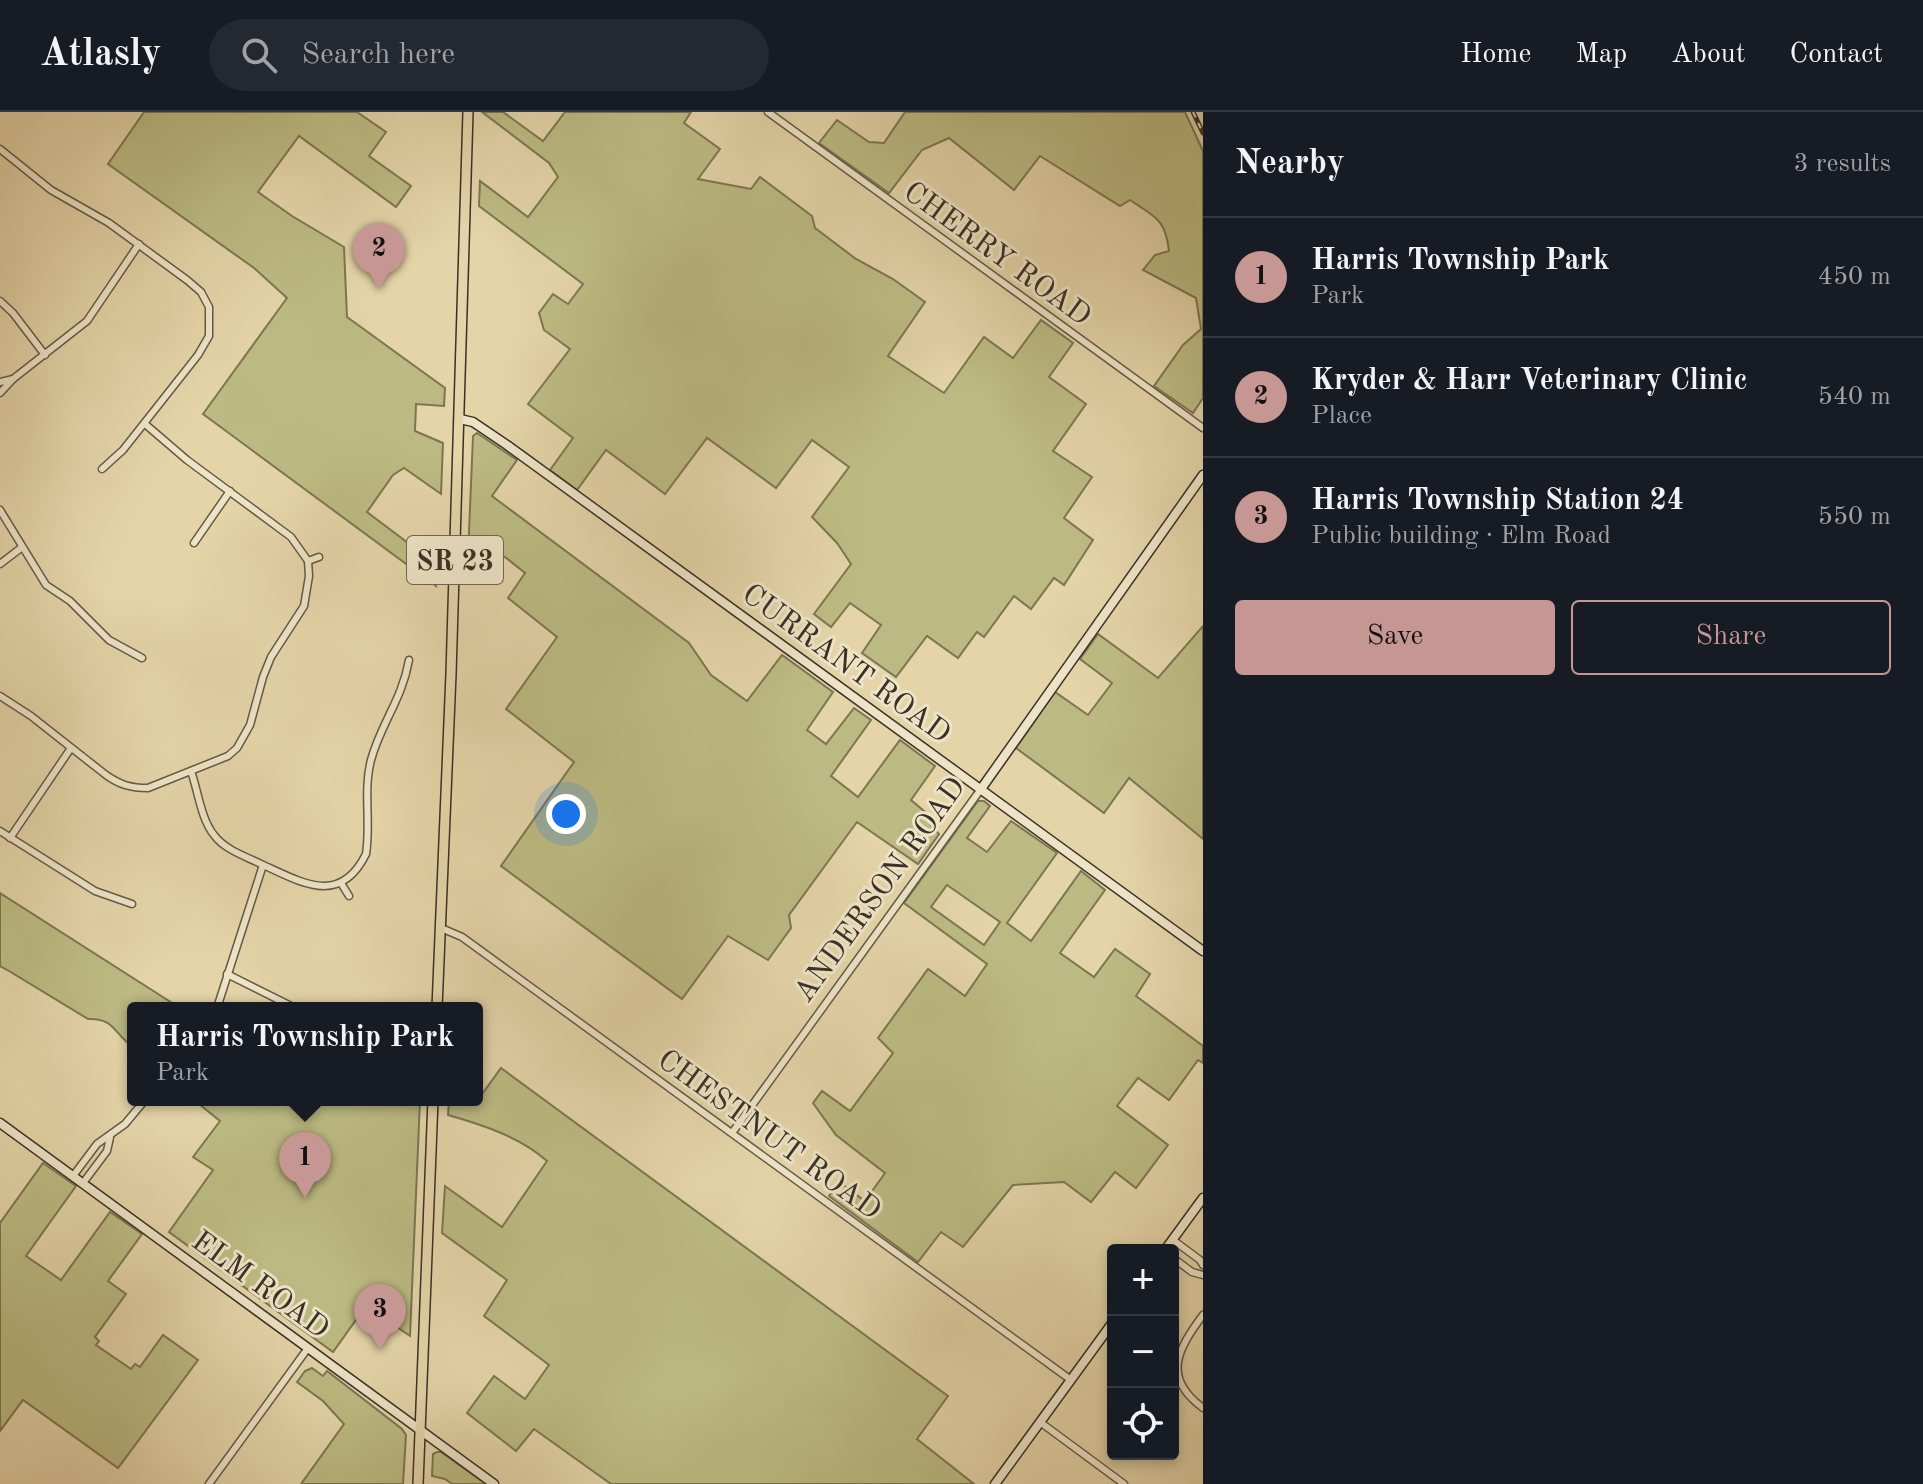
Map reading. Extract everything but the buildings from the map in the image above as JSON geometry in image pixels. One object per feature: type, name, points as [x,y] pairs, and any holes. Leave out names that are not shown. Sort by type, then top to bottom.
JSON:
[{"type":"main road","name":"SR 23","points":[[437,1002],[460,419],[468,112]]},
{"type":"main road","points":[[418,1484],[433,1106]]},
{"type":"street","name":"CHERRY ROAD","points":[[768,112],[1203,428]]},
{"type":"street","points":[[0,149],[51,190],[109,223],[194,285],[206,301],[211,315],[205,344],[145,424],[102,469]]},
{"type":"street","points":[[0,393],[13,379],[87,321],[139,244]]},
{"type":"street","points":[[0,301],[45,355]]},
{"type":"street","points":[[211,315],[222,314]]},
{"type":"street","points":[[0,382],[13,379]]},
{"type":"street","name":"CURRANT ROAD","points":[[460,419],[473,422],[507,445],[1203,951]]},
{"type":"street","points":[[0,696],[31,716],[117,783],[136,788],[148,788],[228,756],[245,738],[271,657],[304,606],[308,561],[291,537],[145,424]]},
{"type":"street","name":"ANDERSON ROAD","points":[[732,1133],[1203,475]]},
{"type":"street","points":[[194,543],[230,491]]},
{"type":"street","points":[[0,510],[46,585],[70,601],[109,640],[142,658]]},
{"type":"street","points":[[0,564],[21,548]]},
{"type":"street","points":[[308,561],[319,557]]},
{"type":"street","points":[[191,771],[214,837],[237,853],[315,887],[341,883],[361,865],[366,854],[369,767],[380,735],[401,693],[409,660]]},
{"type":"street","points":[[10,838],[71,748]]},
{"type":"street","points":[[0,831],[95,891],[132,904]]},
{"type":"street","points":[[219,1002],[263,865]]},
{"type":"street","points":[[341,883],[349,896]]},
{"type":"street","name":"CHESTNUT ROAD","points":[[441,928],[462,937],[1071,1380]]},
{"type":"street","points":[[227,974],[283,1002]]},
{"type":"street","points":[[73,1176],[97,1144],[125,1124],[140,1106]]},
{"type":"street","name":"ELM ROAD","points":[[0,1123],[494,1484]]},
{"type":"street","points":[[83,1183],[107,1151],[110,1137]]},
{"type":"street","points":[[1170,1244],[1203,1198]]},
{"type":"street","points":[[1173,1240],[1203,1265]]},
{"type":"street","points":[[1179,1262],[1192,1272],[1203,1275]]},
{"type":"street","points":[[1179,1355],[1181,1346],[1203,1315]]},
{"type":"street","points":[[995,1484],[1107,1330]]},
{"type":"street","points":[[209,1484],[308,1348]]},
{"type":"street","points":[[1179,1383],[1203,1408]]},
{"type":"street","points":[[1040,1422],[1124,1484]]},
{"type":"shaded area","points":[[144,112],[357,112],[386,132],[369,156],[411,186],[396,207],[299,136],[258,192],[344,247],[347,317],[445,388],[444,406],[416,404],[415,431],[443,443],[441,494],[404,468],[393,475],[367,512],[436,564],[436,586],[203,414],[287,298],[254,268],[108,164]]},
{"type":"shaded area","points":[[482,112],[503,112],[543,141],[565,112],[691,112],[684,123],[720,149],[698,179],[751,189],[760,177],[812,216],[815,228],[856,259],[893,279],[925,302],[888,356],[944,393],[984,337],[1013,358],[1041,320],[1073,343],[1049,377],[1086,404],[1053,451],[1092,477],[1064,518],[1093,540],[1064,585],[1054,578],[1031,609],[1014,596],[984,637],[977,632],[958,658],[927,636],[896,677],[862,653],[881,625],[850,603],[831,627],[814,614],[851,564],[837,543],[812,517],[849,467],[812,440],[776,488],[707,438],[665,494],[606,450],[577,490],[550,470],[573,438],[528,404],[570,349],[544,330],[539,313],[553,294],[568,304],[583,284],[479,206],[480,181],[528,217],[558,177],[549,163]]},
{"type":"shaded area","points":[[905,112],[1185,112],[1203,151],[1203,398],[1193,413],[1154,386],[1183,345],[1201,329],[1196,298],[1143,270],[1155,255],[1169,251],[1165,232],[1158,220],[1130,200],[1120,206],[1040,156],[1014,190],[949,138],[922,150],[889,193],[819,143],[837,120],[869,142],[884,143]]},
{"type":"shaded area","points":[[477,433],[517,460],[492,496],[689,643],[711,675],[747,701],[782,655],[833,692],[807,730],[826,744],[854,708],[871,720],[831,776],[858,797],[900,740],[935,766],[911,800],[930,816],[931,825],[939,834],[918,864],[857,822],[789,915],[791,928],[768,960],[728,936],[682,999],[501,866],[574,762],[506,709],[557,637],[508,598],[525,573],[505,557],[468,556],[473,436]]},
{"type":"shaded area","points":[[1203,626],[1203,839],[1129,778],[1104,813],[1016,748],[1055,692],[1088,715],[1112,683],[1080,659],[1098,634],[1158,678]]},
{"type":"shaded area","points":[[978,801],[990,806],[967,838],[987,852],[1011,821],[1057,853],[1007,923],[1031,941],[1081,871],[1105,890],[1060,953],[1094,977],[1115,949],[1150,974],[1136,996],[1203,1046],[1203,1063],[1198,1060],[1169,1100],[1138,1078],[1117,1106],[1168,1145],[1136,1188],[1115,1172],[1091,1202],[1064,1182],[1013,1185],[963,1247],[941,1232],[918,1262],[829,1196],[839,1182],[865,1201],[885,1173],[836,1135],[813,1103],[822,1091],[850,1111],[893,1053],[878,1038],[928,969],[965,996],[987,964],[904,903]],"holes":[[[947,885],[1000,922],[984,945],[931,907]]]},
{"type":"shaded area","points":[[0,893],[171,1002],[127,1002],[127,1042],[110,1024],[88,1019],[0,966]]},
{"type":"shaded area","points":[[501,1068],[948,1396],[917,1439],[974,1484],[611,1484],[534,1429],[516,1451],[467,1413],[494,1376],[525,1399],[549,1365],[484,1316],[507,1280],[442,1233],[445,1186],[502,1227],[547,1161],[513,1139],[448,1115],[449,1106],[483,1106],[483,1093]]},
{"type":"shaded area","points":[[201,1106],[420,1106],[410,1336],[366,1306],[333,1352],[169,1232],[213,1170],[193,1157],[220,1121]]},
{"type":"shaded area","points":[[43,1163],[76,1186],[26,1256],[61,1280],[110,1212],[142,1234],[108,1281],[126,1294],[95,1337],[99,1341],[96,1345],[131,1369],[135,1364],[140,1367],[163,1335],[198,1360],[118,1468],[23,1400],[0,1431],[0,1223]]},
{"type":"shaded area","points":[[312,1368],[323,1376],[327,1371],[402,1429],[406,1435],[403,1484],[301,1484],[344,1424],[323,1401],[297,1382],[305,1371]]},
{"type":"shaded area","points":[[437,1452],[486,1484],[452,1484],[432,1476],[433,1454]]},
{"type":"railway","points":[[1193,112],[1203,133]]},
{"type":"place","name":"Kryder & Harr Veterinary Clinic","points":[[379,289]]},
{"type":"place","name":"Harris Township Park","points":[[305,1198]]},
{"type":"place","name":"Harris Township Station 24","points":[[380,1350]]}]
